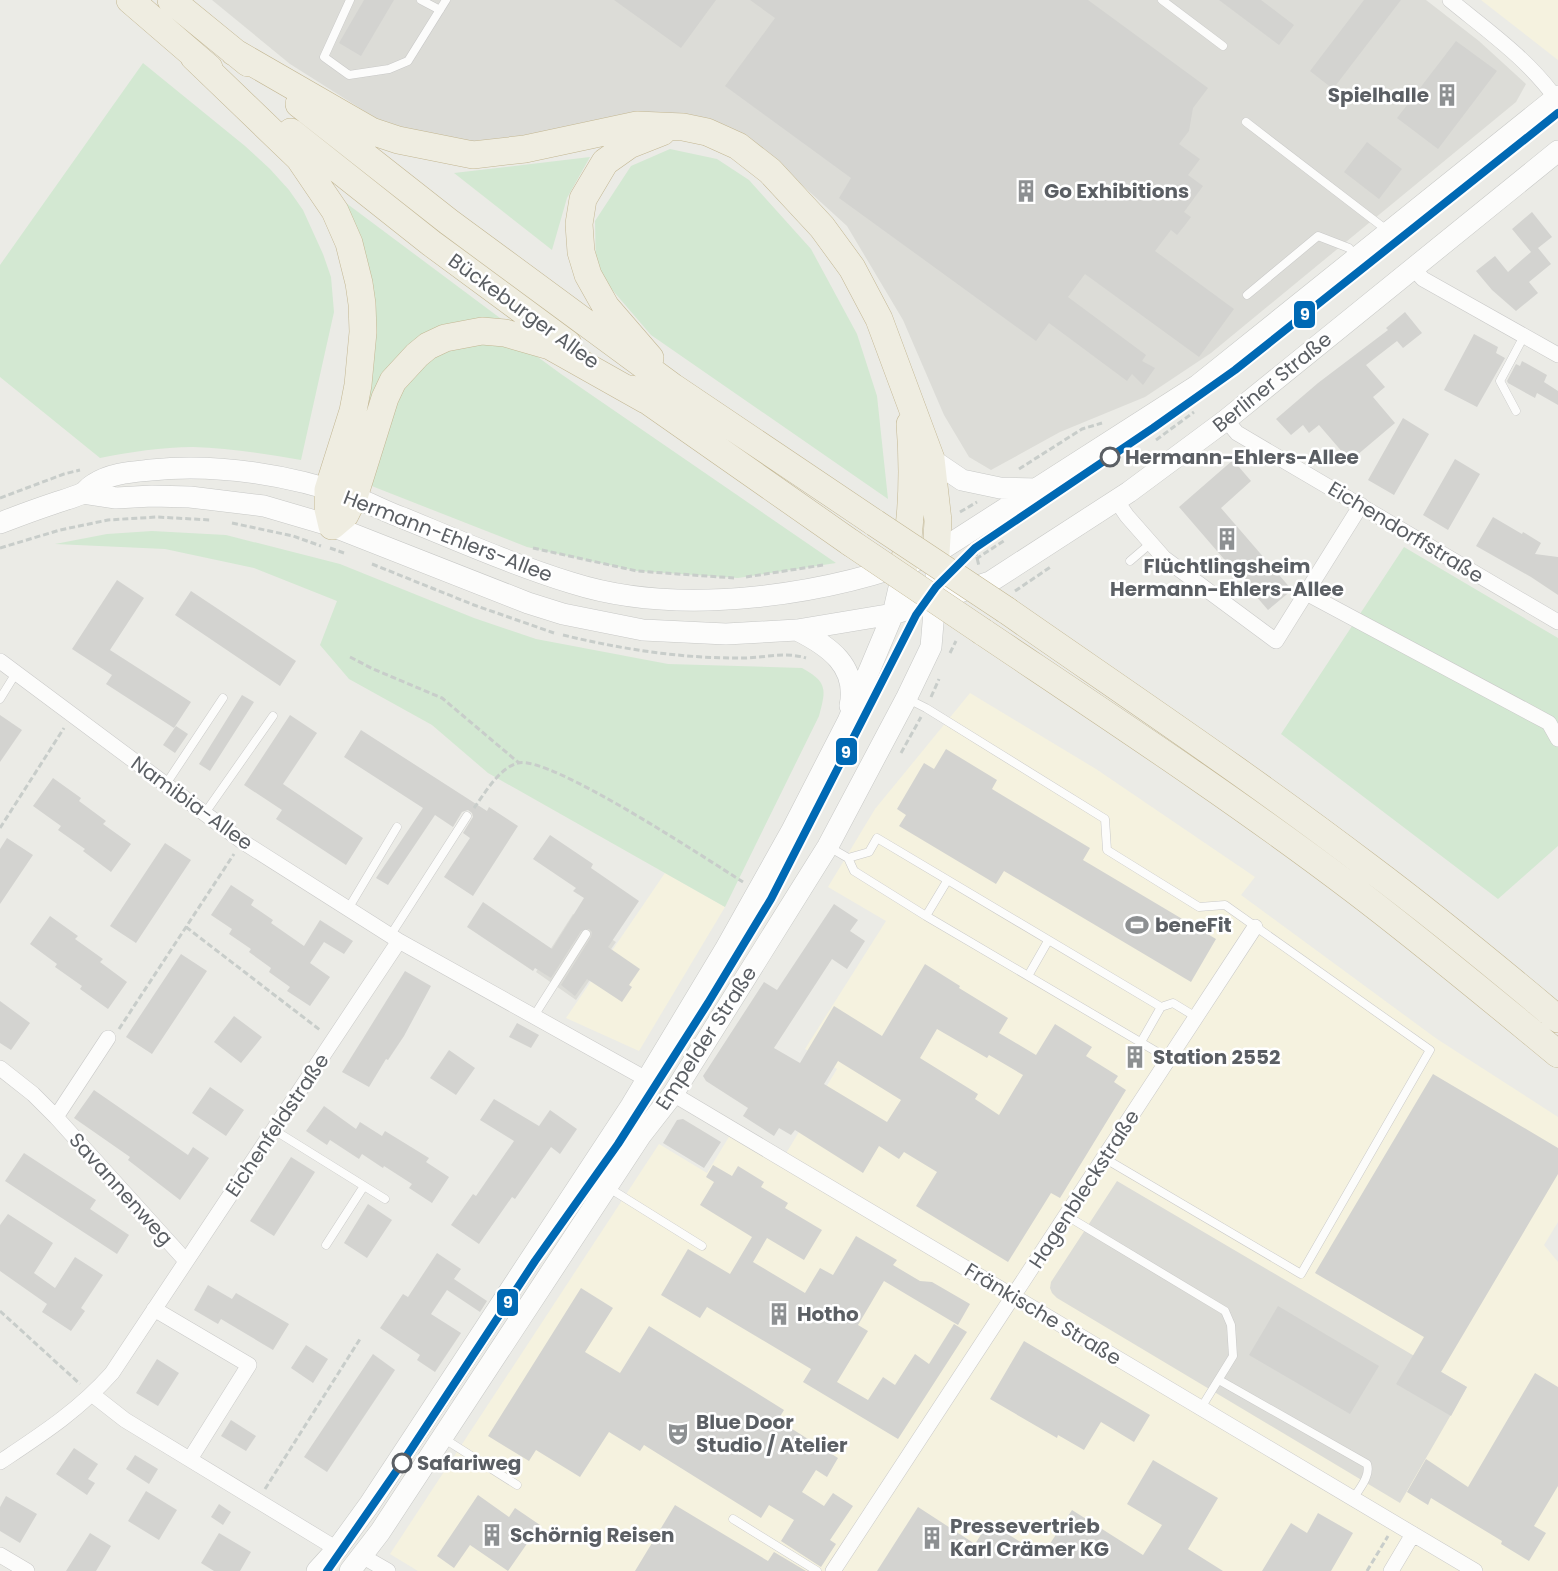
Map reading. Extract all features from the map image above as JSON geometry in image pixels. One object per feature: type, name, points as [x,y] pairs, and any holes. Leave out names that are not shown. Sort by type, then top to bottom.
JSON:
[{"type":"highway","name":"Bückeburger Allee","points":[[130,0],[194,57],[431,243],[646,400],[851,543],[1167,755],[1342,881],[1451,965],[1558,1054]]},
{"type":"highway","name":"Bückeburger Allee","points":[[171,0],[355,150],[673,387],[1006,610],[1184,734],[1369,867],[1468,944],[1558,1019]]},
{"type":"highway","points":[[234,52],[371,131],[398,140],[473,155],[525,149],[637,125],[683,127],[707,132],[738,146],[770,171],[822,227],[852,268],[879,318],[931,459],[938,521],[936,553]]},
{"type":"highway","points":[[194,57],[299,158],[334,211],[349,243],[363,304],[361,357],[353,411],[328,490],[328,509],[333,526],[345,514],[354,497],[377,422],[393,381],[417,355],[428,346],[445,338],[482,331],[505,333],[550,346],[646,400]]},
{"type":"highway","points":[[673,387],[606,307],[593,283],[581,252],[579,224],[583,199],[605,162],[629,145],[683,127]]},
{"type":"highway","points":[[904,566],[911,513],[912,450],[907,392]]},
{"type":"street","points":[[904,566],[936,553],[969,533],[1148,418],[1189,403],[1198,386],[1557,98],[1536,72],[1508,46],[1450,0]]},
{"type":"street","name":"Berliner Straße","points":[[935,601],[985,584],[1116,500],[1218,426],[1558,151]]},
{"type":"street","points":[[1412,267],[1423,279],[1558,355]]},
{"type":"street","name":"Eichendorffstraße","points":[[1218,426],[1237,433],[1558,622]]},
{"type":"street","points":[[931,459],[962,480],[976,484],[1015,490],[1037,489]]},
{"type":"street","name":"Hermann-Ehlers-Allee","points":[[0,522],[83,493],[95,483],[115,475],[186,468],[223,469],[263,475],[354,497],[502,558],[574,584],[616,593],[671,599],[738,599],[789,594],[904,566]]},
{"type":"street","points":[[83,493],[116,498],[190,497],[264,506],[333,526],[488,588],[563,614],[643,630],[726,634],[797,630],[893,614],[935,601],[936,553]]},
{"type":"street","points":[[1116,500],[1164,558],[1276,641],[1361,505]]},
{"type":"street","points":[[909,534],[985,584]]},
{"type":"street","name":"Empelder Straße","points":[[318,1571],[369,1505],[648,1080],[792,832],[848,721],[893,614],[904,566]]},
{"type":"street","points":[[1306,593],[1549,723],[1558,739]]},
{"type":"street","name":"Empelder Straße","points":[[356,1564],[641,1135],[673,1094],[828,846],[931,647],[935,601]]},
{"type":"street","points":[[797,630],[820,641],[841,661],[851,681],[852,699],[848,721]]},
{"type":"street","name":"Namibia-Allee","points":[[0,661],[243,842],[394,939],[648,1080]]},
{"type":"street","name":"Hagenbleckstraße","points":[[833,1571],[1255,927]]},
{"type":"street","name":"Eichenfeldstraße","points":[[0,1462],[71,1414],[93,1395],[112,1373],[333,1040],[394,939]]},
{"type":"street","name":"Savannenweg","points":[[56,1116],[108,1038]]},
{"type":"street","name":"Savannenweg","points":[[0,1068],[56,1116],[186,1261]]},
{"type":"street","points":[[648,1080],[673,1094]]},
{"type":"street","name":"Fränkische Straße","points":[[673,1094],[1475,1571]]},
{"type":"street","points":[[154,1309],[249,1365],[190,1459]]},
{"type":"street","points":[[93,1395],[125,1420],[337,1549],[356,1564],[388,1571]]},
{"type":"street","points":[[1391,1571],[1413,1534]]},
{"type":"street","points":[[0,1555],[27,1571]]},
{"type":"lane","points":[[350,0],[324,57],[349,75],[389,69],[408,61],[446,0]]},
{"type":"lane","points":[[421,0],[440,10]]},
{"type":"lane","points":[[1162,0],[1223,46]]},
{"type":"lane","points":[[1246,122],[1389,232]]},
{"type":"lane","points":[[1247,295],[1318,236],[1348,248],[1357,258]]},
{"type":"lane","points":[[1516,411],[1500,381],[1524,336]]},
{"type":"lane","points":[[1130,561],[1151,543]]},
{"type":"lane","points":[[0,699],[16,673]]},
{"type":"lane","points":[[166,784],[223,698]]},
{"type":"lane","points":[[906,699],[926,708],[1105,819],[1107,850],[1200,907],[1225,904],[1430,1050],[1301,1274],[1104,1158]]},
{"type":"lane","points":[[205,813],[273,716]]},
{"type":"lane","points":[[394,939],[467,816]]},
{"type":"lane","points":[[348,909],[397,827]]},
{"type":"lane","points":[[848,858],[869,852],[877,838],[1161,1007]]},
{"type":"lane","points":[[828,846],[848,858],[854,871],[926,916],[1169,1059]]},
{"type":"lane","points":[[926,916],[947,881]]},
{"type":"lane","points":[[534,1016],[586,934]]},
{"type":"lane","points":[[1028,976],[1048,941]]},
{"type":"lane","points":[[1141,1042],[1161,1007],[1173,1003],[1196,1017]]},
{"type":"lane","points":[[274,1130],[385,1199]]},
{"type":"lane","points":[[326,1245],[364,1186]]},
{"type":"lane","points":[[608,1187],[702,1246]]},
{"type":"lane","points":[[1067,1216],[1225,1311],[1231,1325],[1233,1356],[1201,1408]]},
{"type":"lane","points":[[1219,1380],[1367,1464],[1369,1468],[1367,1475],[1353,1499]]},
{"type":"lane","points":[[442,1437],[517,1485]]},
{"type":"lane","points":[[733,1519],[817,1571]]},
{"type":"path","points":[[1156,440],[1189,403],[1218,426]]},
{"type":"path","points":[[1018,469],[1082,429],[1110,420]]},
{"type":"path","points":[[976,484],[976,493],[961,512],[985,584]]},
{"type":"path","points":[[0,548],[60,530],[108,520],[158,517],[214,520]]},
{"type":"path","points":[[226,521],[293,537],[348,554]]},
{"type":"path","points":[[976,559],[1005,540]]},
{"type":"path","points":[[369,563],[540,629],[608,646],[672,655],[738,658],[796,655],[813,660]]},
{"type":"path","points":[[350,657],[442,698],[519,762],[540,765],[605,797],[744,883]]},
{"type":"path","points":[[0,828],[74,715]]},
{"type":"path","points":[[467,816],[497,778],[506,769],[519,762]]},
{"type":"path","points":[[108,1038],[120,1028],[243,842]]},
{"type":"path","points":[[186,927],[333,1040]]},
{"type":"path","points":[[0,1311],[93,1395]]},
{"type":"path","points":[[258,1500],[360,1339]]},
{"type":"path","points":[[1368,1571],[1395,1524]]},
{"type":"shaded area","points":[[212,0],[1426,0],[1479,41],[1526,84],[1516,102],[1211,353],[1145,397],[1060,432],[991,470],[969,457],[944,415],[903,320],[847,226],[755,142],[695,116],[477,144],[385,124],[290,64]]},
{"type":"shaded area","points":[[1481,0],[1558,0],[1558,60]]},
{"type":"shaded area","points":[[970,693],[1096,769],[1255,877],[1241,895],[1437,1039],[1558,1117],[1558,1222],[1544,1245],[1558,1262],[1558,1571],[418,1571],[390,1554],[659,1144],[707,1173],[735,1127],[785,1155],[837,1069],[805,1049],[886,921],[828,887],[875,809]]},
{"type":"shaded area","points":[[665,873],[725,907],[639,1051],[566,1018]]},
{"type":"shaded area","points":[[573,914],[616,942],[576,1000],[536,972]]},
{"type":"shaded area","points":[[1117,1181],[1467,1387],[1400,1503],[1052,1293],[1051,1282]]},
{"type":"green space","points":[[143,63],[270,169],[303,210],[323,254],[331,277],[334,312],[301,460],[234,450],[193,447],[146,450],[100,458],[0,377],[0,265]]},
{"type":"green space","points":[[670,149],[717,159],[749,180],[811,249],[857,334],[877,396],[888,499],[651,335],[596,271],[595,221],[631,166]]},
{"type":"green space","points":[[590,157],[567,198],[552,250],[454,173]]},
{"type":"green space","points":[[342,200],[504,321],[439,330],[351,477],[368,390]]},
{"type":"green space","points":[[505,333],[836,563],[738,578],[637,571],[527,547],[359,481],[417,355]]},
{"type":"green space","points":[[152,531],[226,535],[340,564],[474,618],[536,639],[668,664],[802,668],[821,682],[824,693],[819,716],[725,907],[488,773],[432,725],[349,679],[320,645],[337,601],[254,568],[165,549],[55,544],[107,534]]},
{"type":"green space","points":[[1404,547],[1558,638],[1558,846],[1498,899],[1281,734]]},
{"type":"building","points":[[364,0],[394,0],[361,56],[339,43]]},
{"type":"building","points":[[614,0],[716,0],[681,48]]},
{"type":"building","name":"Go Exhibitions","points":[[750,0],[1088,0],[1208,88],[1193,108],[1189,131],[1179,144],[1200,159],[1188,175],[1203,186],[1184,212],[1191,217],[1177,235],[1171,230],[1155,251],[1234,309],[1199,357],[1085,274],[1068,297],[1146,355],[1142,361],[1155,368],[1143,385],[1132,374],[1127,381],[1049,323],[1036,341],[839,198],[851,178],[725,86],[775,18]]},
{"type":"building","points":[[1219,0],[1261,0],[1294,25],[1279,45]]},
{"type":"building","points":[[1364,0],[1401,0],[1333,89],[1310,71]]},
{"type":"building","name":"Spielhalle","points":[[1456,41],[1497,71],[1438,149],[1397,118]]},
{"type":"building","points":[[1367,142],[1402,169],[1379,199],[1344,172]]},
{"type":"building","points":[[1532,212],[1552,237],[1538,248],[1551,264],[1529,282],[1538,293],[1516,311],[1492,290],[1476,271],[1495,256],[1508,272],[1531,252],[1512,229]]},
{"type":"building","points":[[1405,312],[1422,333],[1403,348],[1397,341],[1366,365],[1385,387],[1373,397],[1395,423],[1350,461],[1319,425],[1309,433],[1303,425],[1291,435],[1276,419],[1318,383],[1388,330],[1386,328]]},
{"type":"building","points":[[1474,334],[1498,347],[1496,353],[1505,358],[1477,407],[1444,390]]},
{"type":"building","points":[[1522,361],[1547,375],[1544,382],[1558,391],[1558,405],[1537,393],[1535,398],[1508,383],[1516,364],[1520,366]]},
{"type":"building","points":[[1403,418],[1429,434],[1394,495],[1368,480]]},
{"type":"building","points":[[1455,459],[1480,474],[1448,530],[1423,515]]},
{"type":"building","name":"Flüchtlingsheim Hermann-Ehlers-Allee","points":[[1233,460],[1251,481],[1221,508],[1292,590],[1268,610],[1179,507]]},
{"type":"building","points":[[1493,517],[1541,543],[1535,554],[1558,557],[1558,595],[1476,546]]},
{"type":"building","points":[[117,580],[144,598],[110,650],[191,702],[174,728],[106,684],[112,675],[72,649]]},
{"type":"building","points":[[191,591],[296,661],[280,686],[175,615]]},
{"type":"building","points":[[242,695],[254,702],[210,771],[199,764]]},
{"type":"building","points":[[0,715],[22,730],[0,762]]},
{"type":"building","points":[[290,715],[317,733],[283,784],[363,838],[346,865],[276,819],[282,810],[244,785]]},
{"type":"building","points":[[176,726],[188,734],[175,753],[163,745]]},
{"type":"building","points":[[361,730],[487,811],[489,807],[518,826],[473,896],[444,877],[470,838],[463,833],[473,817],[468,810],[462,812],[453,827],[435,815],[388,885],[376,878],[423,808],[344,757]]},
{"type":"building","points":[[946,749],[997,780],[992,789],[1090,848],[1083,860],[1216,939],[1191,982],[1004,871],[996,884],[899,826],[906,815],[897,809],[924,763],[934,769]]},
{"type":"building","points":[[53,778],[81,798],[79,801],[106,821],[103,824],[131,844],[111,872],[83,851],[85,849],[58,830],[61,826],[33,806]]},
{"type":"building","points":[[550,835],[593,864],[591,868],[639,901],[608,947],[640,969],[629,985],[632,987],[622,1002],[587,979],[575,996],[561,985],[591,937],[592,932],[589,929],[581,931],[551,978],[535,968],[533,971],[467,927],[483,902],[552,949],[584,898],[573,891],[576,888],[533,859]]},
{"type":"building","points":[[7,838],[33,855],[0,904],[0,849]]},
{"type":"building","points":[[165,843],[191,860],[136,943],[110,926]]},
{"type":"building","points":[[231,885],[254,900],[251,905],[273,920],[271,923],[304,946],[320,920],[353,941],[344,954],[324,942],[310,963],[330,977],[310,1006],[287,991],[290,987],[269,972],[271,968],[249,952],[251,949],[229,934],[232,929],[211,915]]},
{"type":"building","points":[[834,904],[858,920],[850,931],[865,941],[847,969],[832,959],[774,1048],[800,1063],[834,1006],[882,1036],[925,964],[1008,1018],[999,1033],[1036,1055],[1055,1024],[1092,1047],[1086,1056],[1118,1076],[1114,1082],[1126,1090],[1060,1198],[1051,1193],[1008,1262],[916,1206],[937,1172],[904,1152],[899,1159],[879,1146],[863,1173],[795,1130],[791,1135],[779,1128],[774,1136],[743,1116],[748,1108],[706,1081],[703,1076],[764,982],[777,990]],"holes":[[[937,1029],[987,1058],[989,1055],[1023,1075],[999,1115],[975,1099],[978,1094],[920,1058]],[[838,1061],[901,1100],[887,1122],[824,1084]]]},
{"type":"building","points":[[50,916],[78,936],[75,939],[103,959],[100,962],[127,982],[108,1009],[80,989],[82,986],[55,967],[57,964],[30,944]]},
{"type":"building","points":[[181,954],[207,971],[152,1054],[126,1037]]},
{"type":"building","points":[[405,971],[431,986],[404,1036],[388,1060],[386,1059],[369,1087],[342,1072]]},
{"type":"building","points":[[0,1001],[30,1023],[11,1050],[0,1043]]},
{"type":"building","points":[[234,1016],[262,1037],[241,1063],[214,1042]]},
{"type":"building","points":[[517,1023],[539,1035],[531,1048],[509,1037]]},
{"type":"building","points":[[449,1050],[475,1068],[456,1095],[430,1078]]},
{"type":"building","points":[[1433,1074],[1558,1148],[1558,1174],[1441,1372],[1467,1387],[1451,1416],[1396,1384],[1424,1337],[1315,1273]]},
{"type":"building","points":[[210,1087],[244,1110],[226,1136],[192,1113]]},
{"type":"building","points":[[94,1090],[188,1155],[193,1147],[209,1158],[180,1200],[128,1160],[130,1157],[74,1118]]},
{"type":"building","points":[[494,1099],[539,1126],[550,1110],[577,1129],[560,1154],[551,1147],[515,1199],[512,1197],[479,1244],[451,1225],[473,1194],[476,1196],[514,1141],[480,1120]]},
{"type":"building","points":[[324,1106],[356,1129],[360,1122],[382,1136],[385,1131],[429,1158],[426,1162],[449,1177],[432,1203],[409,1188],[412,1184],[384,1166],[383,1168],[362,1154],[359,1159],[330,1140],[327,1145],[306,1131]]},
{"type":"building","points":[[683,1119],[721,1142],[704,1168],[663,1143],[677,1120]]},
{"type":"building","points":[[24,1153],[96,1200],[90,1209],[129,1235],[117,1254],[5,1181]]},
{"type":"building","points":[[291,1157],[315,1172],[274,1236],[250,1221]]},
{"type":"building","points":[[713,1165],[732,1176],[738,1166],[764,1182],[761,1187],[788,1203],[785,1208],[822,1230],[804,1260],[767,1238],[753,1262],[805,1293],[820,1268],[833,1275],[856,1236],[897,1260],[893,1265],[920,1281],[932,1282],[970,1304],[958,1325],[884,1281],[858,1325],[868,1331],[837,1382],[868,1400],[883,1377],[895,1385],[915,1354],[929,1364],[954,1324],[967,1332],[898,1439],[803,1382],[811,1369],[707,1307],[700,1318],[661,1295],[688,1249],[730,1274],[752,1237],[700,1205],[714,1182],[706,1177]]},
{"type":"building","points":[[368,1204],[392,1220],[367,1258],[344,1243]]},
{"type":"building","points":[[8,1214],[53,1243],[34,1273],[55,1288],[75,1257],[103,1275],[81,1308],[85,1311],[71,1331],[42,1312],[47,1304],[0,1271],[0,1225]]},
{"type":"building","points":[[437,1253],[461,1269],[454,1279],[487,1301],[480,1312],[447,1290],[431,1314],[461,1333],[435,1372],[417,1360],[420,1355],[380,1328],[403,1294],[408,1297]]},
{"type":"building","points":[[208,1285],[232,1299],[236,1293],[289,1324],[273,1350],[221,1319],[218,1324],[194,1310]]},
{"type":"building","points":[[581,1288],[613,1308],[585,1352],[620,1373],[649,1326],[784,1410],[778,1420],[838,1458],[827,1477],[816,1470],[802,1492],[824,1506],[833,1493],[853,1506],[830,1540],[836,1544],[821,1567],[781,1541],[794,1520],[769,1505],[761,1518],[644,1445],[640,1451],[609,1432],[580,1477],[536,1450],[529,1461],[488,1436]]},
{"type":"building","points":[[1278,1306],[1379,1366],[1350,1414],[1249,1355]]},
{"type":"building","points":[[1024,1341],[1150,1415],[1134,1442],[1101,1422],[1084,1450],[1058,1435],[1057,1438],[990,1399]]},
{"type":"building","points":[[306,1345],[328,1359],[313,1383],[291,1368]]},
{"type":"building","points":[[373,1354],[395,1370],[327,1472],[304,1457]]},
{"type":"building","points":[[157,1359],[179,1373],[158,1406],[136,1393]]},
{"type":"building","points":[[1535,1373],[1558,1387],[1558,1486],[1534,1526],[1546,1533],[1529,1561],[1501,1544],[1502,1541],[1431,1498],[1428,1505],[1407,1492],[1426,1459],[1468,1487]]},
{"type":"building","points":[[231,1420],[256,1436],[246,1451],[221,1436]]},
{"type":"building","points":[[74,1448],[98,1464],[88,1479],[95,1483],[87,1495],[56,1474]]},
{"type":"building","points":[[135,1455],[158,1469],[149,1484],[126,1469]]},
{"type":"building","points":[[1153,1460],[1218,1498],[1188,1549],[1223,1571],[877,1571],[918,1507],[975,1544],[989,1522],[1042,1556],[1072,1510],[1143,1555],[1162,1525],[1127,1504]]},
{"type":"building","points":[[146,1491],[177,1510],[159,1540],[128,1521]]},
{"type":"building","name":"Schörnig Reisen","points":[[478,1495],[509,1517],[515,1508],[540,1525],[508,1571],[470,1545],[454,1568],[437,1556]]},
{"type":"building","points":[[6,1496],[37,1514],[20,1543],[0,1531],[0,1507]]},
{"type":"building","points":[[219,1504],[231,1512],[223,1525],[211,1517]]},
{"type":"building","points":[[675,1505],[768,1561],[774,1552],[806,1571],[635,1571]]},
{"type":"building","points":[[1318,1513],[1353,1533],[1331,1571],[1262,1571],[1291,1523],[1307,1533]]},
{"type":"building","points":[[90,1533],[111,1546],[96,1571],[66,1571]]},
{"type":"building","points":[[219,1533],[251,1552],[240,1571],[214,1571],[201,1563]]},
{"type":"transit line","name":"9","points":[[327,1571],[402,1463],[535,1261],[618,1144],[708,1003],[771,899],[916,615],[936,587],[975,548],[1235,370],[1558,113]]},
{"type":"place","name":"Spielhalle","points":[[1447,95]]},
{"type":"place","name":"Go Exhibitions","points":[[1026,191]]},
{"type":"place","name":"Hermann-Ehlers-Allee","points":[[1110,457]]},
{"type":"place","name":"Flüchtlingsheim Hermann-Ehlers-Allee","points":[[1227,539]]},
{"type":"place","name":"beneFit","points":[[1137,925]]},
{"type":"place","name":"Station 2552","points":[[1135,1057]]},
{"type":"place","name":"Hotho","points":[[779,1314]]},
{"type":"place","name":"Blue Door Studio / Atelier","points":[[678,1434]]},
{"type":"place","name":"Safariweg","points":[[402,1463]]},
{"type":"place","name":"Schörnig Reisen","points":[[492,1535]]},
{"type":"place","name":"Pressevertrieb Karl Crämer KG","points":[[932,1538]]}]
